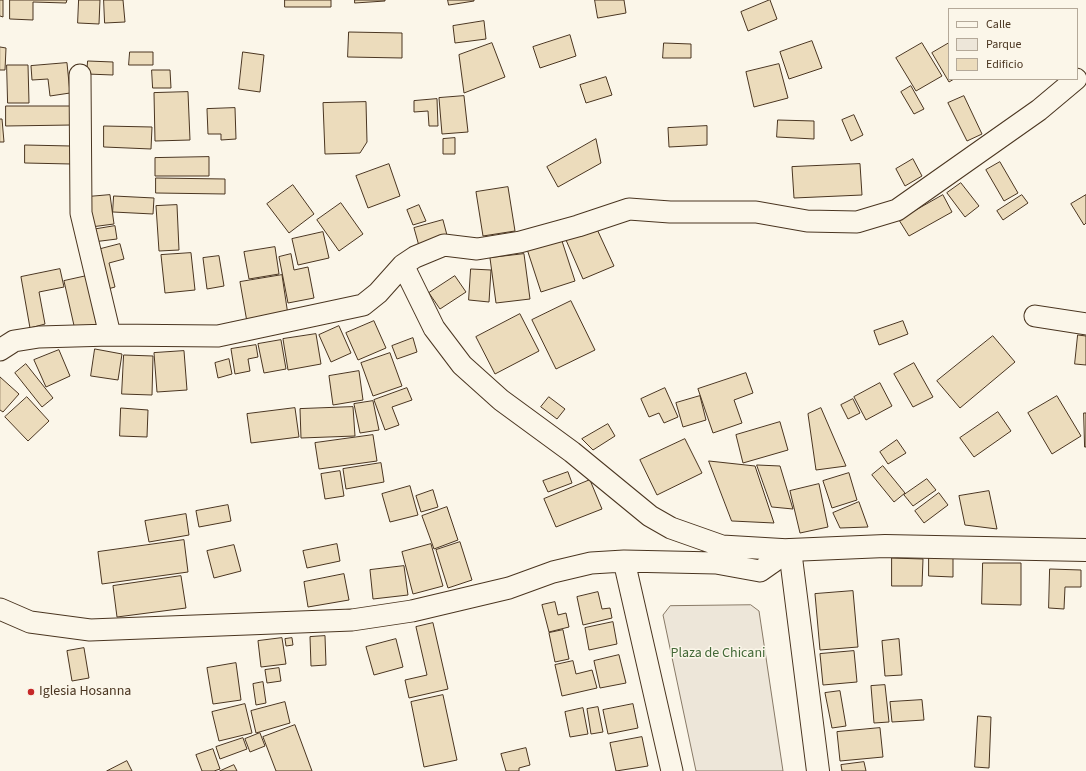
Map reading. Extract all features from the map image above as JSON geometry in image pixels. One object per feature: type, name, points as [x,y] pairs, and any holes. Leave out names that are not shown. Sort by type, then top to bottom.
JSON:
[{"type":"street","points":[[1078,76],[1086,68]]},
{"type":"street","points":[[80,75],[81,213],[110,335]]},
{"type":"street","points":[[0,350],[14,341],[39,337],[110,335],[218,336],[363,306],[378,293],[403,265],[415,257],[444,245],[477,249],[520,242],[578,226],[630,209],[670,212],[756,212],[807,222],[857,222],[897,210],[1039,110],[1074,80]]},
{"type":"street","points":[[403,265],[434,328],[462,365],[501,400],[572,452],[650,516],[671,528],[722,546],[790,550],[885,546],[1086,550]]},
{"type":"street","points":[[1035,316],[1086,324]]},
{"type":"street","points":[[0,609],[30,622],[90,630],[352,620],[412,611],[480,595],[509,588],[553,572],[591,563],[624,561],[716,563],[760,571],[790,550]]},
{"type":"street","points":[[790,550],[818,771]]},
{"type":"street","points":[[624,561],[666,770]]},
{"type":"green space","name":"Plaza de Chicani","points":[[751,605],[759,611],[783,771],[696,771],[663,615],[670,606]]},
{"type":"building","points":[[0,0],[3,0],[3,17],[0,16]]},
{"type":"building","points":[[10,0],[67,0],[66,3],[33,2],[33,20],[10,19]]},
{"type":"building","points":[[79,0],[100,0],[99,24],[78,23]]},
{"type":"building","points":[[104,0],[123,0],[125,22],[105,23]]},
{"type":"building","points":[[285,0],[331,0],[331,7],[285,7]]},
{"type":"building","points":[[355,0],[385,0],[385,1],[355,3]]},
{"type":"building","points":[[448,0],[474,0],[474,1],[449,5]]},
{"type":"building","points":[[595,0],[624,0],[626,13],[598,18]]},
{"type":"building","points":[[770,0],[777,19],[748,31],[741,12]]},
{"type":"building","points":[[484,21],[486,39],[455,43],[453,26]]},
{"type":"building","points":[[349,32],[402,33],[402,58],[348,57]]},
{"type":"building","points":[[570,35],[576,56],[540,68],[533,47]]},
{"type":"building","points":[[812,41],[822,68],[789,79],[780,52]]},
{"type":"building","points":[[492,43],[505,77],[464,93],[459,55]]},
{"type":"building","points":[[664,43],[691,44],[691,58],[663,58]]},
{"type":"building","points":[[922,43],[942,76],[916,91],[896,58]]},
{"type":"building","points":[[948,44],[948,80],[952,80],[949,82],[932,53]]},
{"type":"building","points":[[0,47],[6,48],[5,70],[0,70]]},
{"type":"building","points":[[130,52],[153,52],[153,65],[129,65]]},
{"type":"building","points":[[243,52],[264,55],[260,92],[239,89]]},
{"type":"building","points":[[88,61],[113,62],[113,75],[87,74]]},
{"type":"building","points":[[67,63],[70,93],[50,96],[48,79],[32,80],[31,66]]},
{"type":"building","points":[[779,64],[788,98],[754,107],[746,72]]},
{"type":"building","points":[[7,65],[28,65],[29,103],[8,103]]},
{"type":"building","points":[[152,70],[170,70],[171,88],[153,88]]},
{"type":"building","points":[[606,77],[612,95],[586,103],[580,85]]},
{"type":"building","points":[[911,86],[924,109],[914,114],[901,92]]},
{"type":"building","points":[[188,92],[190,140],[155,141],[154,93]]},
{"type":"building","points":[[464,96],[468,132],[442,134],[439,98]]},
{"type":"building","points":[[964,96],[982,134],[967,141],[948,103]]},
{"type":"building","points":[[437,99],[438,126],[429,126],[428,111],[414,112],[414,101]]},
{"type":"building","points":[[366,102],[367,142],[360,153],[325,154],[323,103]]},
{"type":"building","points":[[6,106],[72,106],[72,125],[6,126]]},
{"type":"building","points":[[235,108],[236,139],[221,140],[221,134],[208,134],[207,109]]},
{"type":"building","points":[[854,115],[863,135],[851,141],[842,120]]},
{"type":"building","points":[[0,119],[2,119],[4,142],[0,142]]},
{"type":"building","points":[[778,120],[814,121],[814,139],[777,137]]},
{"type":"building","points":[[104,126],[152,127],[151,149],[104,147]]},
{"type":"building","points":[[707,126],[707,145],[669,147],[668,128]]},
{"type":"building","points":[[455,138],[455,154],[443,154],[443,139]]},
{"type":"building","points":[[596,139],[601,163],[558,187],[547,167]]},
{"type":"building","points":[[25,145],[71,146],[71,164],[25,163]]},
{"type":"building","points":[[209,157],[209,176],[155,176],[155,158]]},
{"type":"building","points":[[913,159],[922,176],[905,186],[896,169]]},
{"type":"building","points":[[1000,162],[1018,193],[1004,201],[986,170]]},
{"type":"building","points":[[389,164],[400,196],[368,208],[356,176]]},
{"type":"building","points":[[860,164],[862,195],[794,198],[792,167]]},
{"type":"building","points":[[156,178],[225,179],[225,194],[156,193]]},
{"type":"building","points":[[961,183],[979,206],[965,217],[947,193]]},
{"type":"building","points":[[293,185],[314,214],[289,233],[267,204]]},
{"type":"building","points":[[508,187],[515,231],[483,236],[476,192]]},
{"type":"building","points":[[110,195],[114,224],[91,227],[87,197]]},
{"type":"building","points":[[943,195],[952,212],[909,236],[899,220]]},
{"type":"building","points":[[1022,195],[1028,203],[1003,220],[997,211]]},
{"type":"building","points":[[1086,195],[1086,223],[1084,225],[1071,204]]},
{"type":"building","points":[[114,196],[154,198],[153,214],[113,212]]},
{"type":"building","points":[[341,203],[363,234],[339,251],[317,220]]},
{"type":"building","points":[[177,205],[179,250],[159,251],[156,206]]},
{"type":"building","points":[[419,205],[426,221],[413,225],[407,210]]},
{"type":"building","points":[[443,220],[448,239],[419,246],[414,228]]},
{"type":"building","points":[[115,226],[117,239],[93,242],[91,230]]},
{"type":"building","points":[[596,227],[614,266],[583,279],[566,240]]},
{"type":"building","points":[[323,232],[329,258],[298,265],[292,239]]},
{"type":"building","points":[[561,238],[575,281],[541,292],[527,249]]},
{"type":"building","points":[[120,244],[124,259],[109,263],[115,287],[104,290],[93,251]]},
{"type":"building","points":[[275,247],[279,274],[249,279],[244,252]]},
{"type":"building","points":[[191,253],[195,290],[165,293],[161,255]]},
{"type":"building","points":[[291,254],[294,270],[308,267],[314,298],[288,303],[279,257]]},
{"type":"building","points":[[524,254],[530,299],[496,303],[490,258]]},
{"type":"building","points":[[219,256],[224,286],[207,289],[203,258]]},
{"type":"building","points":[[60,269],[64,287],[39,292],[45,324],[30,328],[21,277]]},
{"type":"building","points":[[471,269],[491,270],[489,302],[469,300]]},
{"type":"building","points":[[91,275],[104,332],[75,330],[64,281]]},
{"type":"building","points":[[282,275],[288,315],[247,322],[240,282]]},
{"type":"building","points":[[455,276],[466,292],[440,309],[429,293]]},
{"type":"building","points":[[571,301],[595,350],[556,369],[532,320]]},
{"type":"building","points":[[520,314],[539,351],[495,374],[476,337]]},
{"type":"building","points":[[374,321],[386,348],[358,360],[346,333]]},
{"type":"building","points":[[903,321],[908,334],[879,345],[874,331]]},
{"type":"building","points":[[339,326],[351,353],[331,362],[319,335]]},
{"type":"building","points":[[316,334],[321,364],[288,370],[283,339]]},
{"type":"building","points":[[1078,335],[1086,336],[1086,365],[1075,364]]},
{"type":"building","points":[[993,336],[1015,362],[960,408],[937,381]]},
{"type":"building","points":[[413,338],[417,352],[397,359],[392,346]]},
{"type":"building","points":[[281,340],[286,369],[264,373],[258,344]]},
{"type":"building","points":[[256,345],[258,357],[248,359],[250,371],[235,374],[231,349]]},
{"type":"building","points":[[95,349],[122,354],[118,380],[91,376]]},
{"type":"building","points":[[59,350],[70,376],[46,387],[34,360]]},
{"type":"building","points":[[184,351],[187,390],[157,392],[154,353]]},
{"type":"building","points":[[390,353],[402,386],[373,396],[361,363]]},
{"type":"building","points":[[124,355],[153,356],[152,395],[122,394]]},
{"type":"building","points":[[229,359],[232,374],[218,378],[215,363]]},
{"type":"building","points":[[914,363],[933,397],[913,407],[894,374]]},
{"type":"building","points":[[26,364],[53,398],[42,407],[15,373]]},
{"type":"building","points":[[359,371],[363,400],[333,405],[329,376]]},
{"type":"building","points":[[746,373],[753,393],[734,400],[742,423],[713,433],[698,389]]},
{"type":"building","points":[[0,377],[19,394],[3,412],[0,410]]},
{"type":"building","points":[[880,383],[892,406],[866,420],[854,397]]},
{"type":"building","points":[[407,388],[412,400],[392,407],[399,425],[385,430],[374,400]]},
{"type":"building","points":[[665,388],[678,417],[664,423],[659,413],[649,417],[641,399]]},
{"type":"building","points":[[700,396],[706,420],[683,427],[676,403]]},
{"type":"building","points":[[1057,396],[1081,436],[1052,454],[1028,413]]},
{"type":"building","points":[[27,397],[49,421],[28,441],[5,417]]},
{"type":"building","points":[[549,397],[565,409],[557,419],[541,407]]},
{"type":"building","points":[[853,399],[860,413],[848,419],[841,405]]},
{"type":"building","points":[[373,401],[379,430],[360,433],[354,404]]},
{"type":"building","points":[[353,407],[355,436],[301,438],[300,409]]},
{"type":"building","points":[[121,408],[148,410],[147,437],[120,436]]},
{"type":"building","points":[[295,408],[299,437],[251,443],[247,414]]},
{"type":"building","points":[[821,408],[846,466],[816,470],[808,414]]},
{"type":"building","points":[[998,412],[1011,431],[974,457],[960,438]]},
{"type":"building","points":[[1084,413],[1086,413],[1086,447],[1085,447]]},
{"type":"building","points":[[780,422],[788,450],[743,463],[736,435]]},
{"type":"building","points":[[608,424],[615,436],[593,450],[582,439]]},
{"type":"building","points":[[373,435],[377,461],[319,469],[315,443]]},
{"type":"building","points":[[685,439],[702,473],[657,495],[640,460]]},
{"type":"building","points":[[897,440],[906,453],[888,464],[880,452]]},
{"type":"building","points":[[709,461],[755,466],[774,523],[732,521]]},
{"type":"building","points":[[381,463],[384,482],[346,489],[343,469]]},
{"type":"building","points":[[757,465],[780,466],[793,509],[772,507]]},
{"type":"building","points":[[883,466],[905,493],[894,502],[872,475]]},
{"type":"building","points":[[340,471],[344,496],[325,499],[321,474]]},
{"type":"building","points":[[568,472],[572,483],[548,492],[543,481]]},
{"type":"building","points":[[849,473],[857,500],[832,508],[823,481]]},
{"type":"building","points":[[927,479],[936,490],[913,506],[904,495]]},
{"type":"building","points":[[590,480],[602,509],[556,527],[544,499]]},
{"type":"building","points":[[819,484],[828,527],[800,533],[790,491]]},
{"type":"building","points":[[410,486],[418,515],[390,522],[382,494]]},
{"type":"building","points":[[433,490],[438,507],[421,512],[416,496]]},
{"type":"building","points":[[989,491],[997,529],[965,525],[959,496]]},
{"type":"building","points":[[939,493],[948,505],[924,523],[915,511]]},
{"type":"building","points":[[859,502],[868,527],[840,528],[833,513]]},
{"type":"building","points":[[228,505],[231,521],[199,527],[196,511]]},
{"type":"building","points":[[447,507],[458,540],[434,549],[422,516]]},
{"type":"building","points":[[186,514],[189,535],[149,542],[145,521]]},
{"type":"building","points":[[184,540],[188,572],[102,584],[98,552]]},
{"type":"building","points":[[460,542],[472,580],[448,588],[436,550]]},
{"type":"building","points":[[337,544],[340,561],[307,568],[303,551]]},
{"type":"building","points":[[431,544],[443,586],[413,594],[402,552]]},
{"type":"building","points":[[234,545],[241,571],[214,578],[207,551]]},
{"type":"building","points":[[929,557],[953,558],[953,577],[929,576]]},
{"type":"building","points":[[892,558],[923,559],[922,586],[892,586]]},
{"type":"building","points":[[983,563],[1021,563],[1021,605],[982,604]]},
{"type":"building","points":[[404,566],[408,595],[373,599],[370,570]]},
{"type":"building","points":[[1050,569],[1081,570],[1081,587],[1065,587],[1064,609],[1049,608]]},
{"type":"building","points":[[344,574],[349,600],[308,607],[304,582]]},
{"type":"building","points":[[181,576],[186,608],[117,617],[113,586]]},
{"type":"building","points":[[853,591],[858,647],[820,650],[815,594]]},
{"type":"building","points":[[598,592],[602,609],[610,608],[612,618],[583,625],[577,597]]},
{"type":"building","points":[[555,602],[558,615],[566,613],[569,627],[549,632],[542,605]]},
{"type":"building","points":[[613,622],[617,644],[589,650],[585,628]]},
{"type":"building","points":[[433,623],[448,689],[409,698],[405,680],[427,675],[416,627]]},
{"type":"building","points":[[563,630],[569,659],[555,662],[549,633]]},
{"type":"building","points":[[325,636],[326,665],[311,666],[310,637]]},
{"type":"building","points":[[282,638],[286,664],[261,667],[258,641]]},
{"type":"building","points":[[292,638],[293,645],[286,646],[285,639]]},
{"type":"building","points":[[396,639],[403,667],[374,675],[366,647]]},
{"type":"building","points":[[899,639],[902,675],[885,676],[882,641]]},
{"type":"building","points":[[84,648],[89,678],[72,681],[67,651]]},
{"type":"building","points":[[854,651],[857,682],[823,685],[820,654]]},
{"type":"building","points":[[619,655],[626,683],[600,688],[594,661]]},
{"type":"building","points":[[573,661],[576,674],[592,670],[597,688],[562,696],[555,665]]},
{"type":"building","points":[[236,663],[241,700],[213,704],[207,668]]},
{"type":"building","points":[[279,668],[281,681],[267,683],[265,670]]},
{"type":"building","points":[[263,682],[266,703],[256,705],[253,684]]},
{"type":"building","points":[[885,685],[889,722],[874,723],[871,686]]},
{"type":"building","points":[[840,691],[846,726],[832,728],[825,693]]},
{"type":"building","points":[[443,695],[457,760],[424,767],[411,702]]},
{"type":"building","points":[[922,700],[924,720],[892,722],[890,702]]},
{"type":"building","points":[[285,702],[290,723],[256,733],[251,711]]},
{"type":"building","points":[[245,704],[252,733],[219,741],[212,712]]},
{"type":"building","points":[[633,704],[638,728],[608,734],[603,710]]},
{"type":"building","points":[[598,707],[603,732],[591,734],[587,709]]},
{"type":"building","points":[[583,708],[588,734],[570,737],[565,712]]},
{"type":"building","points":[[978,716],[991,717],[989,768],[975,767]]},
{"type":"building","points":[[295,725],[312,771],[276,771],[263,737]]},
{"type":"building","points":[[880,728],[883,757],[840,761],[837,732]]},
{"type":"building","points":[[260,733],[265,746],[250,752],[245,739]]},
{"type":"building","points":[[642,737],[648,766],[616,771],[610,743]]},
{"type":"building","points":[[243,738],[247,749],[220,759],[216,747]]},
{"type":"building","points":[[526,748],[530,765],[519,768],[519,771],[506,771],[501,754]]},
{"type":"building","points":[[213,749],[220,769],[214,771],[202,771],[196,755]]},
{"type":"building","points":[[127,761],[132,771],[107,771]]},
{"type":"building","points":[[864,762],[866,771],[842,771],[841,765]]},
{"type":"building","points":[[234,765],[237,771],[220,771]]},
{"type":"place","name":"Iglesia Hosanna","points":[[31,692]]}]
